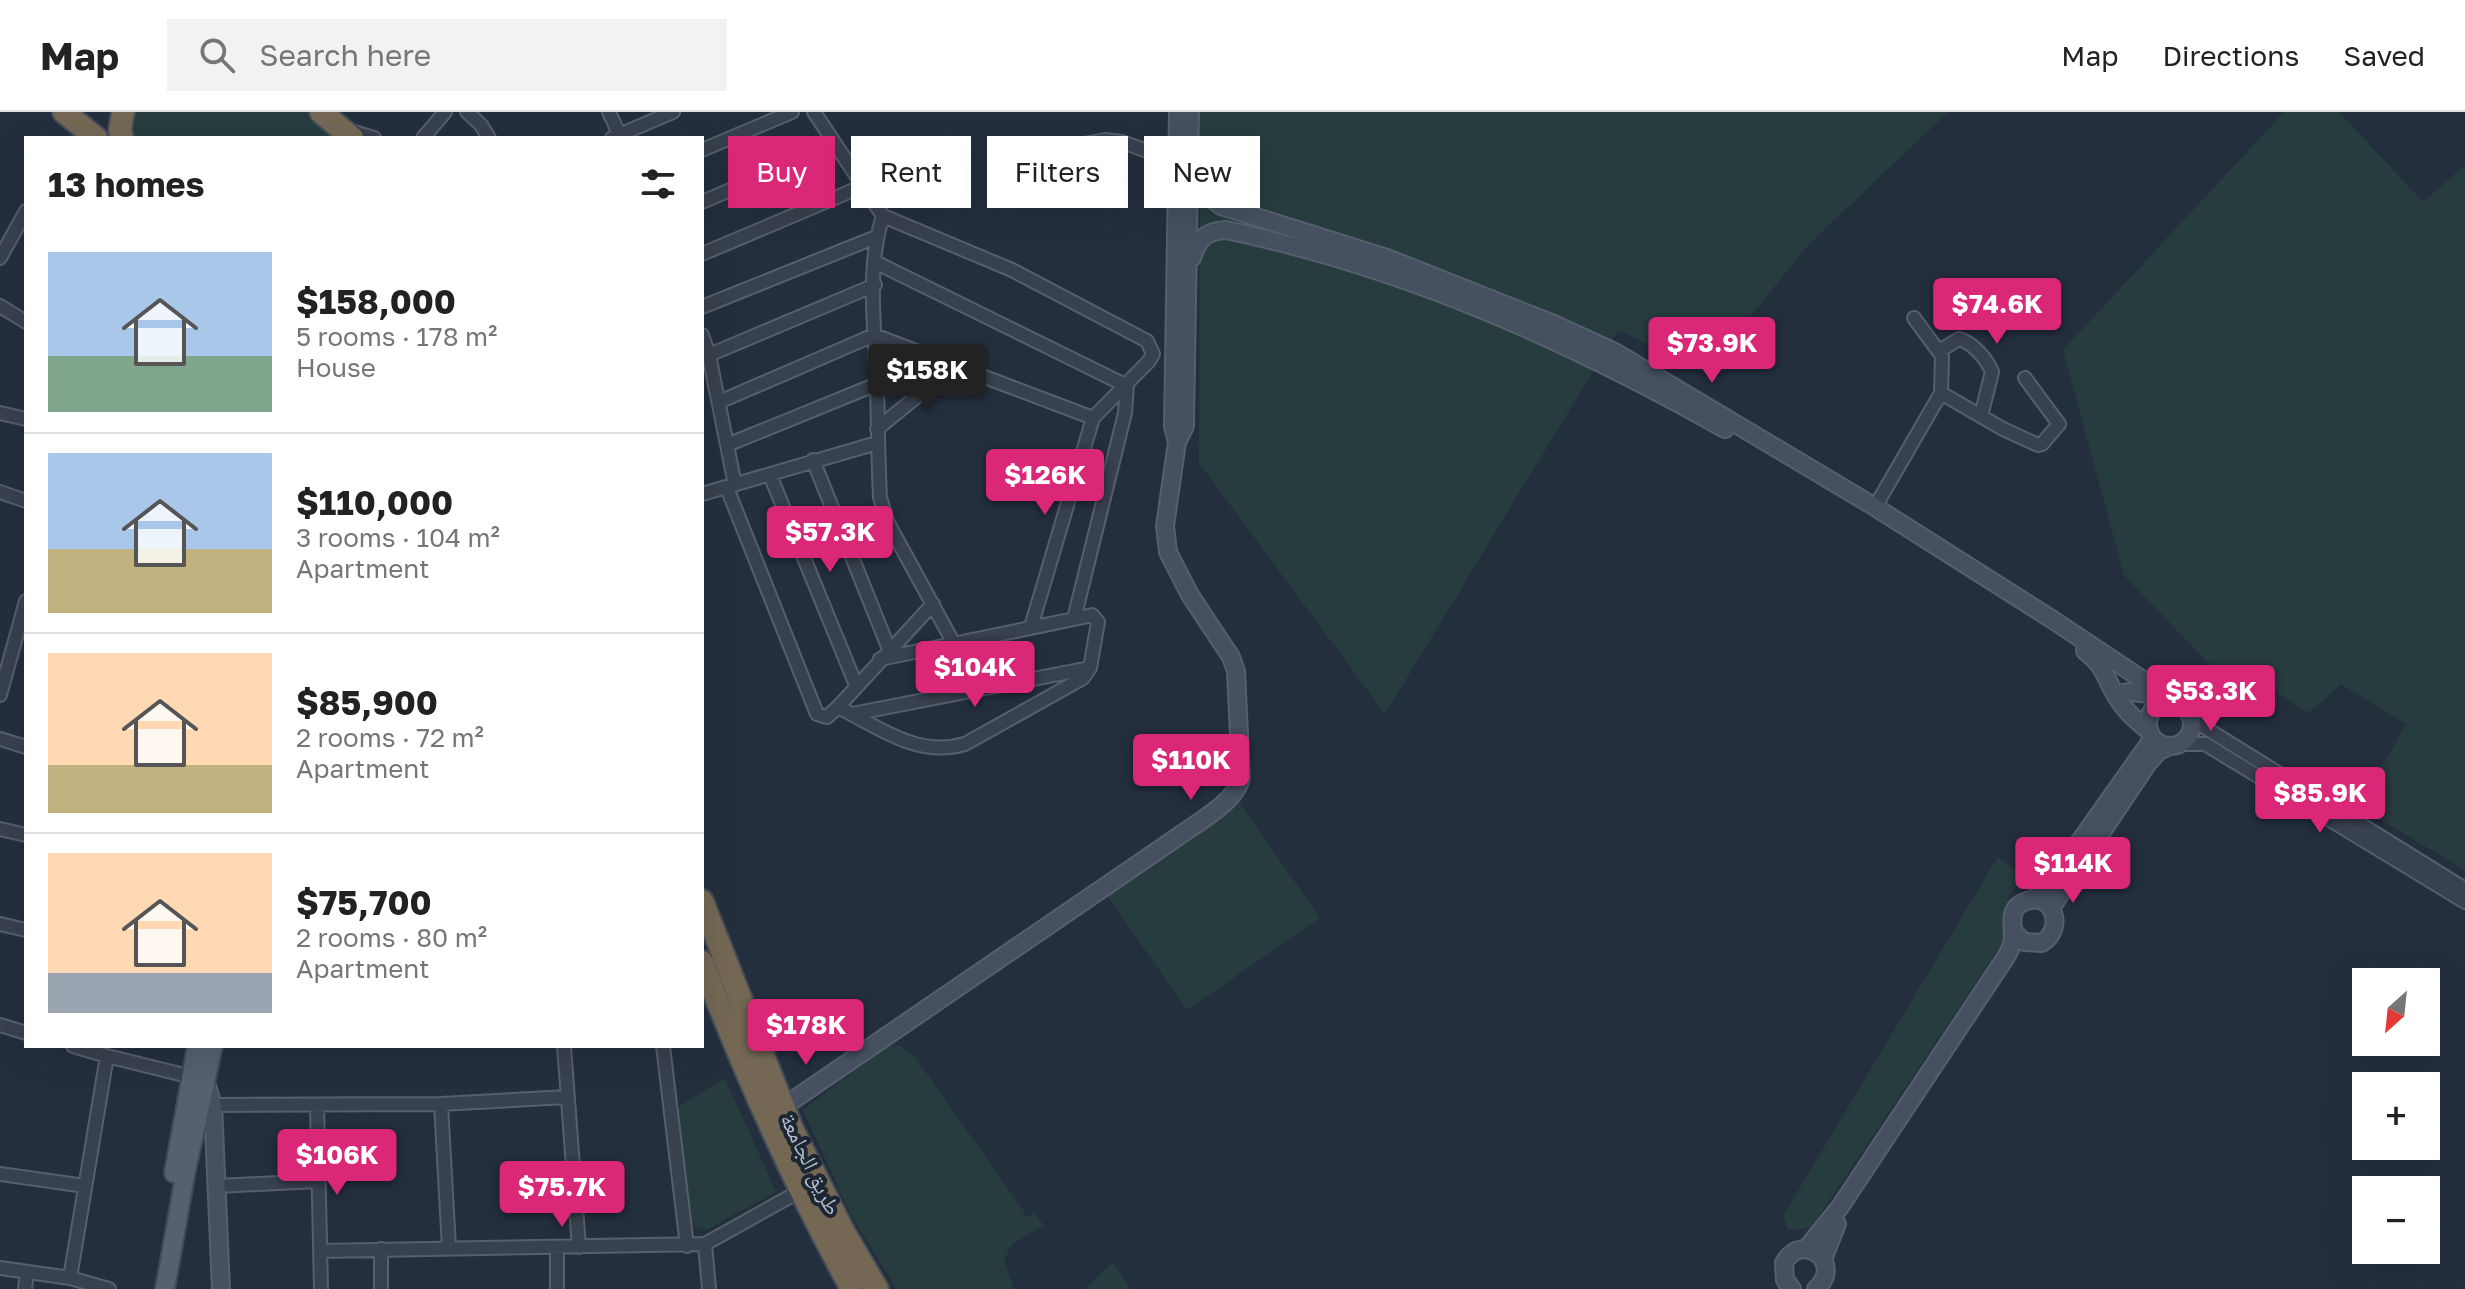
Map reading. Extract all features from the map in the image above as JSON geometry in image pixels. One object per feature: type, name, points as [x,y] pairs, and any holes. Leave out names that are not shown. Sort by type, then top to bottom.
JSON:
[{"type":"highway","points":[[64,112],[94,136]]},
{"type":"highway","points":[[121,136],[123,112]]},
{"type":"highway","name":"طريق الجامعة","points":[[704,906],[783,1107],[843,1231],[877,1289]]},
{"type":"highway","name":"طريق الجامعة","points":[[707,987],[768,1125],[852,1289]]},
{"type":"main road","points":[[165,1289],[199,1080],[197,1048]]},
{"type":"main road","points":[[154,1289],[199,1080],[212,1048]]},
{"type":"street","points":[[425,136],[445,112]]},
{"type":"street","points":[[467,112],[488,136]]},
{"type":"street","points":[[609,112],[617,136]]},
{"type":"street","points":[[704,149],[792,112]]},
{"type":"street","points":[[814,112],[851,168]]},
{"type":"street","points":[[1178,112],[1178,136]]},
{"type":"street","points":[[1190,112],[1190,136]]},
{"type":"street","points":[[619,136],[668,113]]},
{"type":"street","points":[[335,122],[369,136]]},
{"type":"street","points":[[704,201],[836,145]]},
{"type":"street","points":[[704,253],[851,191]]},
{"type":"street","points":[[878,208],[883,216],[1012,270],[1147,341],[1153,354],[1127,386],[1093,418],[1031,627]]},
{"type":"street","points":[[1177,208],[1173,426],[1177,442]]},
{"type":"street","points":[[783,1107],[878,1046],[1176,838],[1239,789],[1236,671],[1231,657],[1190,595],[1168,552],[1165,526],[1177,442],[1185,426],[1189,208]]},
{"type":"street","points":[[1227,208],[1264,219],[1292,237],[1338,256],[1612,358],[1875,507],[2179,704],[2191,719],[2465,889]]},
{"type":"street","points":[[0,258],[24,214]]},
{"type":"street","points":[[883,216],[876,237],[874,335],[882,509],[953,642]]},
{"type":"street","points":[[1260,237],[1264,219]]},
{"type":"street","points":[[1187,276],[1195,249],[1206,234],[1226,230],[1260,237],[1292,237]]},
{"type":"street","points":[[12,235],[24,242]]},
{"type":"street","points":[[704,306],[876,237]]},
{"type":"street","points":[[875,262],[1127,386]]},
{"type":"street","points":[[709,355],[875,285]]},
{"type":"street","points":[[0,306],[24,321]]},
{"type":"street","points":[[1875,507],[1941,393],[1942,356],[1914,318]]},
{"type":"street","points":[[719,402],[874,335],[1093,418]]},
{"type":"street","points":[[1939,351],[1959,339],[1966,341],[1990,366],[1992,372],[1981,416]]},
{"type":"street","points":[[704,341],[727,445],[731,486],[817,714],[827,717],[838,707],[933,604]]},
{"type":"street","points":[[1612,358],[2072,641],[2098,661],[2125,709],[2151,735],[2175,745],[2205,744],[2465,902]]},
{"type":"street","points":[[877,429],[954,366]]},
{"type":"street","points":[[1941,393],[2038,445],[2059,424],[2025,378]]},
{"type":"street","points":[[727,445],[877,384]]},
{"type":"street","points":[[1074,619],[1125,413],[1127,386]]},
{"type":"street","points":[[0,413],[24,419]]},
{"type":"street","points":[[704,493],[877,443]]},
{"type":"street","points":[[813,460],[885,654]]},
{"type":"street","points":[[770,475],[856,685]]},
{"type":"street","points":[[0,492],[24,500]]},
{"type":"street","points":[[0,695],[24,609]]},
{"type":"street","points":[[838,707],[912,745],[950,749],[965,744],[1083,678],[1090,668],[1098,622],[1092,615],[885,654]]},
{"type":"street","points":[[12,655],[24,658]]},
{"type":"street","points":[[852,714],[1090,668]]},
{"type":"street","points":[[2115,694],[2162,695]]},
{"type":"street","points":[[1806,1249],[1829,1223],[2000,966],[2011,948],[2014,911],[2021,903],[2046,889],[2151,735],[2149,720],[2155,709],[2165,703],[2179,704]]},
{"type":"street","points":[[2051,908],[2148,763],[2159,751],[2188,738],[2192,729],[2191,719]]},
{"type":"street","points":[[0,739],[24,746]]},
{"type":"street","points":[[0,829],[24,835]]},
{"type":"street","points":[[2013,931],[2019,939],[2029,944],[2042,943],[2053,934],[2056,921],[2051,908],[2046,903],[2031,900]]},
{"type":"street","points":[[0,924],[24,930]]},
{"type":"street","points":[[1816,1289],[1824,1281],[1823,1259],[1836,1226],[2029,944]]},
{"type":"street","points":[[0,1025],[24,1032]]},
{"type":"street","points":[[80,1048],[199,1080],[213,1105],[221,1289]]},
{"type":"street","points":[[564,1048],[579,1247]]},
{"type":"street","points":[[663,1048],[687,1246]]},
{"type":"street","points":[[70,1278],[107,1056]]},
{"type":"street","points":[[213,1105],[441,1104],[567,1097]]},
{"type":"street","points":[[441,1104],[449,1248]]},
{"type":"street","points":[[317,1105],[321,1289]]},
{"type":"street","points":[[0,1174],[85,1186]]},
{"type":"street","points":[[218,1186],[318,1181]]},
{"type":"street","points":[[320,1251],[705,1244],[800,1191]]},
{"type":"street","points":[[705,1244],[709,1289]]},
{"type":"street","points":[[557,1247],[557,1289]]},
{"type":"street","points":[[381,1249],[381,1289]]},
{"type":"street","points":[[1786,1286],[1783,1270],[1787,1257],[1806,1249],[1823,1259]]},
{"type":"street","points":[[0,1268],[70,1278],[109,1289]]},
{"type":"street","points":[[25,1289],[27,1272]]},
{"type":"green space","points":[[131,112],[308,112],[338,136],[129,136]]},
{"type":"green space","points":[[1200,112],[1948,112],[1808,245],[1706,372],[1618,330],[1385,714],[1199,463],[1200,208],[1260,208],[1260,136],[1200,136]]},
{"type":"green space","points":[[2284,112],[2339,112],[2423,202],[2465,165],[2465,870],[2359,807],[2406,724],[2341,684],[2309,713],[2235,667],[2212,667],[2124,575],[2063,350]]},
{"type":"green space","points":[[1239,802],[1320,918],[1187,1010],[1106,894]]},
{"type":"green space","points":[[1998,857],[2034,883],[2022,882],[2009,894],[2007,936],[1811,1228],[1788,1230],[1783,1216]]},
{"type":"green space","points":[[889,1045],[900,1046],[915,1057],[1025,1213],[1022,1219],[1034,1213],[1044,1225],[1012,1244],[1004,1260],[1014,1289],[897,1289],[852,1217],[803,1110]]},
{"type":"green space","points":[[725,1078],[776,1192],[706,1230],[697,1228],[690,1219],[678,1107]]},
{"type":"green space","points":[[1113,1262],[1131,1289],[1085,1289]]}]
